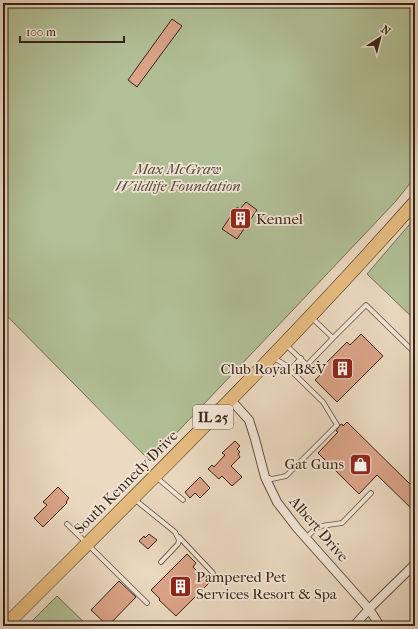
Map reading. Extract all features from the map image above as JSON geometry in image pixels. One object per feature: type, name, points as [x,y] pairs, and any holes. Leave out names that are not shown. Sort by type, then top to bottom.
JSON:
[{"type":"main road","name":"South Kennedy Drive","points":[[5,626],[285,343],[380,242],[415,202]]},
{"type":"street","name":"Albert Drive","points":[[230,399],[249,420],[265,478],[277,502],[306,538],[369,608],[380,626]]},
{"type":"street","points":[[354,626],[369,608],[415,564]]},
{"type":"lane","points":[[285,343],[307,364],[366,305],[415,353]]},
{"type":"lane","points":[[310,316],[333,338]]},
{"type":"lane","points":[[265,478],[272,479],[286,476],[337,425],[323,402],[290,370],[272,356]]},
{"type":"lane","points":[[290,370],[301,358]]},
{"type":"lane","points":[[155,475],[183,500]]},
{"type":"lane","points":[[306,538],[321,526],[342,523],[371,493]]},
{"type":"lane","points":[[132,498],[175,532],[213,573]]},
{"type":"lane","points":[[67,524],[147,603]]},
{"type":"lane","points":[[161,562],[178,544],[179,540],[175,532]]},
{"type":"green space","name":"Max McGraw Wildlife Foundation","points":[[3,3],[415,3],[415,177],[396,201],[150,461],[3,312]]},
{"type":"green space","points":[[415,218],[415,320],[367,274]]},
{"type":"green space","points":[[57,596],[88,626],[27,626]]},
{"type":"building","points":[[172,19],[182,26],[137,87],[128,80]]},
{"type":"building","name":"Kennel","points":[[246,202],[257,210],[237,239],[222,229],[237,207],[240,209]]},
{"type":"building","name":"Club Royal B&V","points":[[361,334],[383,356],[337,402],[315,380],[321,374],[313,366],[318,361],[323,366],[347,342],[350,345]]},
{"type":"building","name":"Gat Guns","points":[[347,422],[415,489],[415,512],[377,475],[359,494],[318,453],[338,432],[336,431],[340,425],[342,424],[343,426]]},
{"type":"building","points":[[235,441],[240,446],[237,449],[240,452],[238,454],[240,457],[231,466],[242,477],[232,486],[222,476],[219,479],[208,469],[212,465],[214,467],[225,455],[222,453]]},
{"type":"building","points":[[200,477],[210,488],[200,498],[195,493],[190,498],[185,492]]},
{"type":"building","points":[[58,487],[69,498],[66,502],[67,503],[43,527],[34,518],[47,505],[43,502]]},
{"type":"building","points":[[149,534],[157,540],[148,549],[139,541],[144,536],[145,538]]},
{"type":"building","name":"Pampered Pet Services Resort & Spa","points":[[187,554],[196,563],[193,567],[209,583],[176,616],[151,590]]},
{"type":"building","points":[[119,581],[136,597],[108,626],[91,610]]},
{"type":"place","name":"Kennel","points":[[240,219]]},
{"type":"place","name":"Club Royal B&V","points":[[342,369]]},
{"type":"place","name":"Gat Guns","points":[[360,464]]},
{"type":"place","name":"Pampered Pet Services Resort & Spa","points":[[180,586]]}]
